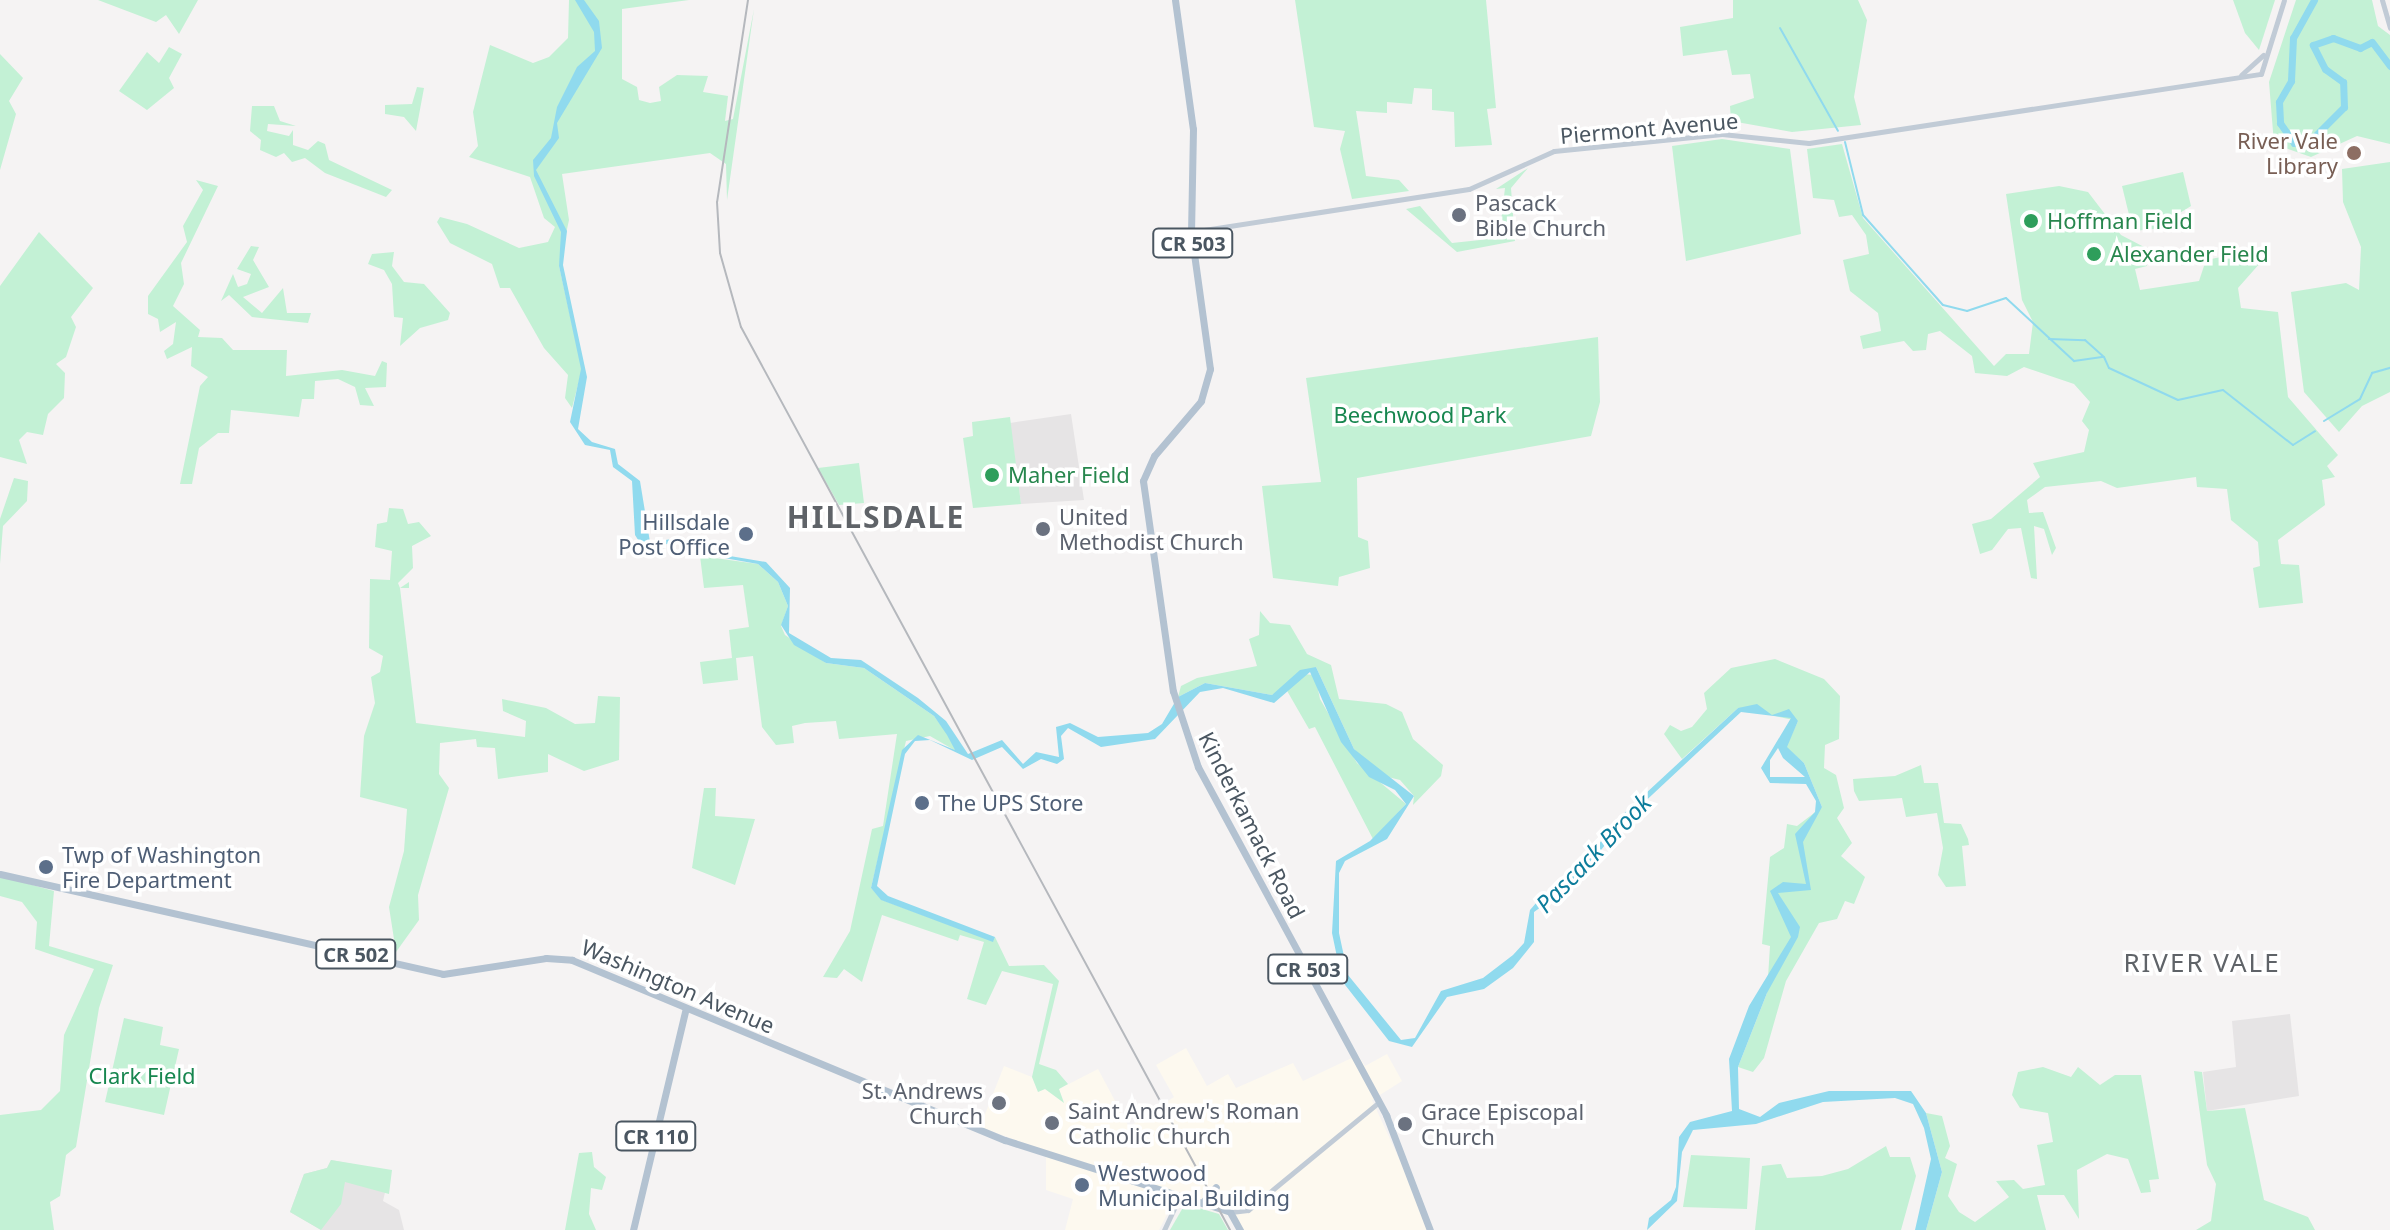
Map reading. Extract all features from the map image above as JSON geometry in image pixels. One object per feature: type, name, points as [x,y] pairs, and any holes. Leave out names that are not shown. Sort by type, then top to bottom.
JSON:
[{"type":"main road","name":"Kinderkamack Road","points":[[1175,0],[1193,129],[1191,232],[1209,376],[1201,401],[1154,456],[1143,481],[1175,698],[1198,767],[1379,1102],[1430,1230]]},
{"type":"main road","points":[[2235,78],[2266,51],[2284,0]]},
{"type":"main road","points":[[2382,0],[2390,28]]},
{"type":"main road","name":"Piermont Avenue","points":[[1191,232],[1469,189],[1554,151],[1722,134],[1809,143],[2261,74],[2266,51]]},
{"type":"main road","name":"Washington Avenue","points":[[0,874],[443,974],[559,957],[1005,1140],[1230,1212]]},
{"type":"main road","name":"CR 110","points":[[633,1230],[686,1008]]},
{"type":"main road","points":[[1240,1230],[1230,1212],[1248,1210],[1379,1102]]},
{"type":"main road","points":[[1202,1203],[1216,1187]]},
{"type":"main road","points":[[1164,1230],[1180,1196]]},
{"type":"shaded area","points":[[1071,414],[1084,500],[1021,504],[1010,423]]},
{"type":"shaded area","points":[[2290,1014],[2299,1096],[2207,1111],[2203,1072],[2236,1067],[2232,1021]]},
{"type":"shaded area","points":[[1186,1048],[1207,1086],[1228,1074],[1236,1088],[1293,1063],[1303,1081],[1358,1055],[1365,1066],[1387,1054],[1402,1081],[1372,1100],[1432,1230],[1243,1230],[1236,1218],[1175,1199],[1159,1230],[1065,1230],[1073,1199],[1046,1190],[1046,1151],[980,1127],[1004,1066],[1032,1077],[1038,1092],[1045,1089],[1064,1102],[1059,1089],[1098,1069],[1129,1127],[1174,1097],[1156,1065]]},
{"type":"shaded area","points":[[331,1160],[390,1171],[383,1201],[399,1210],[404,1230],[321,1230],[290,1212],[304,1174],[327,1168]]},
{"type":"green space","points":[[98,0],[198,0],[179,34],[166,15],[156,22]]},
{"type":"green space","points":[[569,0],[689,0],[622,9],[622,79],[637,87],[639,100],[650,103],[661,101],[659,87],[677,75],[708,76],[703,92],[728,96],[725,121],[733,119],[754,9],[727,200],[726,164],[710,153],[562,174],[569,220],[559,266],[582,369],[572,408],[565,398],[568,375],[544,348],[510,288],[500,288],[492,264],[450,243],[437,222],[440,217],[467,224],[519,248],[548,242],[555,227],[544,218],[530,177],[469,157],[478,146],[473,112],[490,45],[533,63],[549,57],[568,38]]},
{"type":"green space","points":[[1295,0],[1486,0],[1496,108],[1487,109],[1492,145],[1455,147],[1454,112],[1432,110],[1432,89],[1414,88],[1412,104],[1387,102],[1387,113],[1356,111],[1366,176],[1399,180],[1409,191],[1352,199],[1340,149],[1345,131],[1314,127]]},
{"type":"green space","points":[[1733,0],[1858,0],[1867,20],[1854,97],[1861,125],[1792,132],[1731,121],[1730,106],[1754,98],[1750,74],[1732,75],[1727,50],[1683,56],[1680,27],[1733,18]]},
{"type":"green space","points":[[2233,0],[2275,0],[2259,50],[2245,33]]},
{"type":"green space","points":[[2296,0],[2372,0],[2378,26],[2390,35],[2390,144],[2357,136],[2311,157],[2274,144],[2269,82]]},
{"type":"green space","points":[[169,47],[182,54],[169,78],[174,88],[147,110],[119,91],[147,52],[159,63]]},
{"type":"green space","points":[[0,54],[23,78],[9,101],[16,114],[0,170]]},
{"type":"green space","points":[[417,87],[424,88],[416,131],[404,117],[385,114],[385,105],[412,104]]},
{"type":"green space","points":[[252,106],[274,106],[280,121],[296,126],[268,124],[267,131],[289,136],[293,130],[293,145],[308,150],[318,141],[325,144],[329,160],[392,190],[386,197],[325,173],[305,158],[292,162],[284,153],[276,157],[260,150],[261,140],[250,131]]},
{"type":"green space","points":[[1722,139],[1790,149],[1801,234],[1686,261],[1672,146]]},
{"type":"green space","points":[[1842,144],[1863,218],[1994,366],[2006,354],[2029,354],[2033,322],[2022,300],[2006,194],[2059,186],[2088,192],[2121,235],[2146,248],[2147,266],[2135,269],[2140,290],[2199,281],[2206,260],[2261,249],[2261,262],[2238,288],[2241,308],[2278,312],[2288,397],[2338,455],[2327,466],[2335,477],[2322,480],[2325,505],[2278,540],[2281,564],[2299,565],[2303,603],[2259,608],[2253,568],[2260,566],[2258,542],[2231,520],[2227,489],[2197,487],[2196,477],[2117,488],[2101,481],[2045,487],[2027,500],[2029,513],[2043,512],[2056,548],[2052,555],[2044,529],[2034,526],[2037,579],[2031,578],[2021,528],[2008,529],[1992,550],[1980,554],[1972,524],[1991,519],[2040,477],[2033,463],[2084,452],[2089,430],[2082,421],[2090,402],[2074,384],[2024,367],[2007,376],[1975,373],[1972,356],[1940,331],[1928,334],[1926,350],[1913,351],[1904,341],[1863,349],[1860,336],[1881,331],[1878,313],[1850,291],[1843,260],[1869,254],[1866,235],[1852,215],[1839,217],[1834,200],[1813,198],[1807,149]]},
{"type":"green space","points":[[2390,162],[2390,392],[2362,406],[2339,432],[2304,392],[2291,292],[2346,283],[2359,290],[2361,247],[2343,202],[2342,169]]},
{"type":"green space","points":[[1528,168],[1511,188],[1515,241],[1457,252],[1406,209],[1420,206],[1452,243],[1499,238],[1505,188],[1496,189]]},
{"type":"green space","points":[[2183,172],[2191,206],[2154,229],[2133,231],[2122,186]]},
{"type":"green space","points":[[196,180],[218,186],[181,263],[184,284],[173,306],[200,330],[198,337],[222,338],[233,350],[287,350],[286,376],[342,370],[375,376],[382,361],[387,363],[386,387],[365,388],[374,406],[360,405],[355,387],[338,379],[315,381],[314,399],[302,399],[299,417],[231,410],[229,433],[218,433],[199,448],[192,484],[180,484],[200,386],[208,377],[191,366],[192,347],[167,359],[164,351],[173,344],[176,322],[160,332],[158,319],[148,314],[148,296],[187,242],[183,226],[203,190]]},
{"type":"green space","points":[[39,232],[93,288],[71,317],[76,327],[66,357],[56,364],[65,373],[64,398],[48,414],[43,435],[27,432],[19,440],[27,464],[0,457],[0,286]]},
{"type":"green space","points":[[251,246],[259,247],[253,260],[269,287],[243,297],[262,313],[283,288],[287,313],[311,313],[308,323],[252,317],[229,295],[221,301],[233,274],[238,287],[247,284],[251,274],[237,269]]},
{"type":"green space","points":[[394,252],[392,266],[404,282],[424,284],[450,313],[448,320],[420,328],[400,346],[403,318],[394,317],[392,284],[384,270],[368,264],[372,254]]},
{"type":"green space","name":"Beechwood Park","points":[[1598,337],[1600,402],[1591,436],[1357,478],[1358,537],[1368,541],[1370,568],[1339,577],[1338,586],[1273,578],[1262,486],[1321,482],[1306,378]]},
{"type":"green space","name":"Maher Field","points":[[1010,417],[1021,504],[973,508],[963,438],[973,436],[972,422]]},
{"type":"green space","points":[[859,463],[864,503],[839,505],[818,468]]},
{"type":"green space","points":[[14,478],[28,481],[27,501],[3,526],[0,564],[0,519]]},
{"type":"green space","points":[[389,508],[403,509],[408,524],[419,522],[431,536],[412,546],[413,568],[398,583],[416,723],[525,737],[526,721],[503,711],[502,699],[546,708],[575,724],[595,723],[598,696],[620,697],[619,760],[584,771],[548,754],[548,772],[498,779],[495,748],[477,747],[476,739],[440,743],[439,774],[449,788],[418,895],[419,920],[396,952],[389,907],[404,851],[407,809],[360,797],[364,736],[375,703],[371,677],[380,672],[383,656],[369,648],[370,579],[390,580],[392,551],[375,547],[377,524],[387,522]]},
{"type":"green space","points":[[700,556],[758,564],[778,582],[788,606],[781,626],[785,635],[826,663],[864,668],[934,716],[948,735],[956,751],[930,736],[906,741],[871,888],[882,900],[993,941],[995,937],[1009,966],[1044,965],[1059,981],[1039,1064],[1056,1070],[1068,1084],[1059,1089],[1064,1103],[1045,1089],[1038,1092],[1032,1077],[1053,984],[1002,971],[986,1005],[967,999],[984,942],[960,935],[958,941],[882,915],[862,982],[844,969],[837,978],[823,977],[850,931],[872,829],[883,826],[897,734],[839,739],[836,721],[805,723],[792,726],[794,743],[776,745],[762,727],[753,656],[736,658],[738,680],[703,684],[700,662],[732,658],[729,630],[749,627],[743,585],[704,588]]},
{"type":"green space","points":[[1260,611],[1270,623],[1290,625],[1307,654],[1331,665],[1339,699],[1386,704],[1402,712],[1413,739],[1443,765],[1441,776],[1413,805],[1414,796],[1400,780],[1380,775],[1354,749],[1316,667],[1272,695],[1205,683],[1178,697],[1181,686],[1197,678],[1257,666],[1249,639],[1259,635]]},
{"type":"green space","points":[[1775,659],[1824,679],[1840,696],[1839,739],[1825,745],[1824,768],[1836,775],[1844,808],[1837,818],[1852,843],[1841,856],[1865,877],[1854,904],[1845,901],[1837,919],[1819,923],[1786,981],[1764,1058],[1753,1072],[1738,1067],[1767,993],[1770,946],[1762,944],[1770,857],[1784,848],[1787,824],[1797,826],[1822,807],[1804,763],[1786,747],[1798,721],[1738,708],[1682,759],[1664,734],[1670,725],[1681,731],[1692,727],[1707,709],[1704,693],[1731,668]]},
{"type":"green space","points":[[1303,674],[1315,675],[1320,699],[1357,763],[1406,804],[1373,839],[1315,727],[1309,729],[1286,689]]},
{"type":"green space","points":[[1921,765],[1924,783],[1938,783],[1944,823],[1961,824],[1968,839],[1969,845],[1962,846],[1966,886],[1946,887],[1938,875],[1943,848],[1937,813],[1906,817],[1902,798],[1859,801],[1854,791],[1853,779],[1895,776]]},
{"type":"green space","points":[[704,788],[716,788],[715,816],[755,819],[735,885],[692,868]]},
{"type":"green space","points":[[0,876],[54,891],[49,946],[113,965],[99,1008],[76,1147],[66,1155],[60,1196],[50,1202],[54,1230],[0,1230],[0,1115],[41,1110],[60,1091],[64,1035],[94,969],[35,949],[37,922],[22,902],[0,896]]},
{"type":"green space","name":"Clark Field","points":[[124,1018],[163,1027],[160,1045],[179,1049],[164,1115],[105,1102]]},
{"type":"green space","points":[[2043,1067],[2071,1077],[2078,1067],[2100,1085],[2115,1075],[2141,1075],[2159,1179],[2149,1180],[2151,1192],[2141,1193],[2128,1159],[2107,1154],[2077,1170],[2079,1219],[2064,1195],[2037,1195],[2046,1230],[1926,1230],[1942,1172],[1926,1113],[1942,1116],[1950,1146],[1945,1158],[1957,1164],[1948,1196],[1959,1212],[1975,1222],[2009,1197],[1996,1181],[2014,1180],[2023,1189],[2045,1185],[2037,1145],[2053,1142],[2048,1113],[2020,1108],[2012,1095],[2018,1072]]},
{"type":"green space","points":[[2194,1071],[2202,1072],[2207,1111],[2245,1108],[2264,1200],[2308,1217],[2315,1230],[2196,1230],[2211,1221],[2216,1184],[2207,1165]]},
{"type":"green space","points":[[1886,1146],[1890,1157],[1910,1157],[1916,1176],[1901,1230],[1755,1230],[1762,1166],[1781,1164],[1787,1178],[1822,1176],[1848,1169]]},
{"type":"green space","points":[[592,1152],[594,1167],[606,1177],[602,1190],[591,1188],[589,1214],[596,1230],[565,1230],[579,1153]]},
{"type":"green space","points":[[1691,1155],[1750,1158],[1747,1209],[1683,1207]]},
{"type":"green space","points":[[331,1160],[392,1170],[389,1194],[345,1182],[341,1204],[321,1230],[290,1212],[304,1174],[327,1168]]},
{"type":"green space","points":[[1185,1204],[1219,1214],[1228,1230],[1170,1230]]},
{"type":"water","name":"Pascack Brook","points":[[575,0],[584,0],[599,21],[602,48],[557,123],[559,138],[536,170],[567,231],[563,265],[587,377],[578,429],[592,442],[615,449],[618,464],[640,481],[650,542],[680,538],[718,554],[766,562],[790,588],[789,633],[831,658],[861,660],[918,698],[946,721],[968,754],[1002,740],[1023,764],[1036,752],[1059,757],[1056,727],[1070,723],[1098,737],[1148,733],[1162,724],[1178,697],[1205,683],[1272,695],[1300,670],[1316,667],[1354,749],[1414,796],[1387,839],[1345,861],[1339,873],[1339,933],[1348,975],[1401,1040],[1415,1038],[1441,991],[1483,978],[1513,955],[1524,943],[1530,910],[1543,895],[1576,874],[1618,819],[1738,708],[1757,704],[1772,715],[1789,709],[1798,721],[1787,747],[1804,763],[1822,807],[1803,842],[1811,890],[1778,893],[1800,927],[1798,937],[1767,993],[1738,1067],[1739,1109],[1760,1117],[1779,1103],[1829,1091],[1911,1091],[1926,1113],[1942,1172],[1926,1230],[1915,1230],[1931,1159],[1924,1128],[1913,1104],[1895,1098],[1823,1102],[1756,1124],[1693,1130],[1682,1152],[1677,1201],[1647,1230],[1649,1218],[1671,1200],[1676,1187],[1679,1137],[1690,1122],[1732,1111],[1729,1059],[1749,1006],[1791,937],[1770,891],[1783,882],[1806,884],[1795,834],[1815,812],[1816,801],[1806,784],[1770,783],[1761,768],[1791,718],[1741,712],[1623,822],[1576,882],[1534,912],[1534,942],[1513,968],[1484,989],[1447,997],[1412,1047],[1389,1041],[1342,981],[1332,933],[1336,861],[1370,841],[1406,804],[1395,790],[1369,777],[1341,742],[1310,672],[1274,703],[1223,688],[1200,692],[1155,739],[1101,747],[1068,728],[1061,736],[1064,759],[1057,764],[1041,759],[1023,769],[1002,747],[972,760],[930,740],[915,741],[905,754],[877,886],[888,896],[995,937],[993,942],[881,900],[871,888],[902,750],[918,735],[955,750],[947,735],[934,716],[864,668],[826,663],[794,645],[781,625],[788,606],[778,582],[758,564],[707,555],[681,543],[642,546],[635,535],[632,481],[613,467],[610,450],[585,445],[570,422],[581,369],[559,266],[561,232],[534,176],[533,160],[551,138],[557,107],[577,67],[595,51],[594,32]],"holes":[[[1778,748],[1783,758],[1805,777],[1770,777],[1770,760]]]},
{"type":"waterway","points":[[2314,0],[2293,38],[2291,81],[2279,102],[2280,123],[2294,143],[2310,141],[2344,107],[2343,82],[2325,69],[2313,45],[2333,38],[2360,48],[2372,42],[2390,66]]},
{"type":"waterway","points":[[1780,28],[1838,131]]},
{"type":"waterway","points":[[1845,142],[1863,215],[1943,305],[1967,311],[2006,298],[2074,361],[2104,357],[2109,368],[2178,400],[2223,390],[2293,445],[2315,431]]},
{"type":"waterway","points":[[2049,339],[2085,340],[2103,356]]},
{"type":"waterway","points":[[2324,421],[2360,399],[2372,373],[2390,368]]},
{"type":"railway","points":[[748,0],[717,202],[720,253],[741,327],[1230,1230]]},
{"type":"place","name":"River Vale Library","points":[[2354,153]]},
{"type":"place","name":"Pascack Bible Church","points":[[1459,215]]},
{"type":"place","name":"Hoffman Field","points":[[2031,221]]},
{"type":"place","name":"Alexander Field","points":[[2094,254]]},
{"type":"place","name":"Maher Field","points":[[992,475]]},
{"type":"place","name":"United Methodist Church","points":[[1043,529]]},
{"type":"place","name":"Hillsdale Post Office","points":[[746,534]]},
{"type":"place","name":"The UPS Store","points":[[922,803]]},
{"type":"place","name":"Twp of Washington Fire Department","points":[[46,867]]},
{"type":"place","name":"St. Andrews Church","points":[[999,1103]]},
{"type":"place","name":"Saint Andrew's Roman Catholic Church","points":[[1052,1123]]},
{"type":"place","name":"Grace Episcopal Church","points":[[1405,1124]]},
{"type":"place","name":"Westwood Municipal Building","points":[[1082,1185]]},
{"type":"district","name":"HILLSDALE","points":[[876,517]]},
{"type":"district","name":"RIVER VALE","points":[[2202,963]]}]
